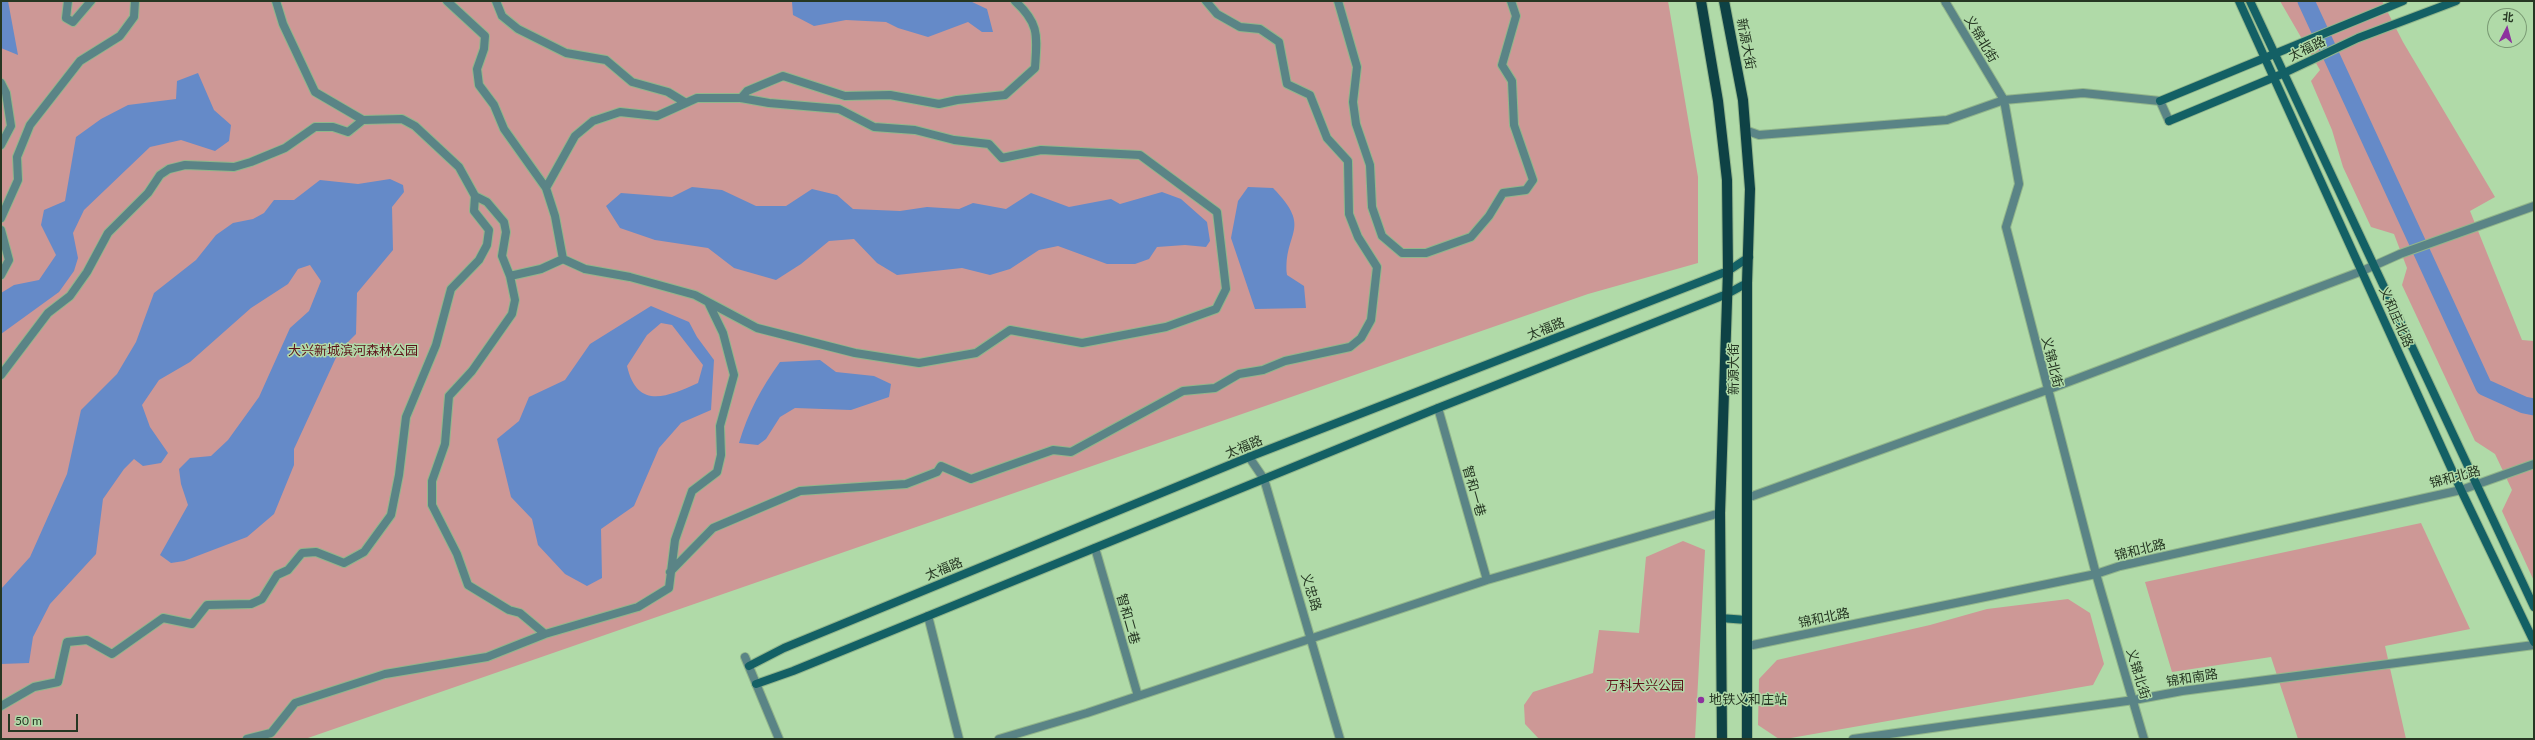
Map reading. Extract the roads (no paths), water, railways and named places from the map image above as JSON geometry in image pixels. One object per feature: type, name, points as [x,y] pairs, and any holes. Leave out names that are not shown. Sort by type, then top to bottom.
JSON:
[{"type":"main road","points":[[1701,1],[1718,101],[1727,180],[1728,271],[1720,513],[1722,739]]},
{"type":"main road","name":"新源大街","points":[[1724,1],[1743,100],[1750,189],[1747,283],[1747,739]]},
{"type":"main road","name":"义和庄北路","points":[[2239,1],[2264,59],[2461,490],[2534,644]]},
{"type":"main road","name":"义和庄北路","points":[[2250,1],[2282,74],[2534,607]]},
{"type":"main road","name":"太福路","points":[[2160,101],[2264,59],[2351,21],[2403,1]]},
{"type":"main road","name":"太福路","points":[[2169,121],[2273,78],[2358,38],[2456,1]]},
{"type":"main road","name":"太福路","points":[[749,666],[784,648],[1249,457],[1728,271],[1749,257]]},
{"type":"main road","points":[[756,684],[928,616],[1438,408],[1727,294],[1747,283]]},
{"type":"main road","points":[[1720,618],[1747,620]]},
{"type":"street","points":[[68,1],[66,18],[73,22],[91,1]]},
{"type":"street","points":[[1,218],[18,180],[18,157],[30,125],[80,61],[120,36],[134,17],[135,1]]},
{"type":"street","points":[[1,706],[34,687],[58,682],[67,642],[86,640],[112,654],[163,618],[192,624],[207,605],[251,604],[262,599],[277,576],[288,570],[302,553],[316,552],[344,563],[364,552],[391,515],[399,475],[406,417],[436,346],[451,289],[479,260],[487,245],[489,230],[474,211],[475,196],[459,167],[415,126],[402,119],[363,120],[316,92],[283,24],[276,8],[276,1]]},
{"type":"street","points":[[447,1],[485,36],[484,49],[477,69],[479,84],[494,105],[504,129],[546,188],[555,216],[563,259]]},
{"type":"street","points":[[496,1],[502,16],[518,29],[566,53],[606,60],[632,82],[668,92],[686,103]]},
{"type":"street","points":[[741,98],[747,91],[783,76],[845,96],[890,96],[939,104],[957,100],[1005,95],[1035,68],[1037,36],[1030,15],[1015,1]]},
{"type":"street","points":[[670,572],[713,528],[800,491],[906,484],[937,472],[941,466],[971,479],[1053,450],[1071,452],[1183,391],[1215,388],[1239,374],[1263,370],[1285,361],[1350,347],[1361,338],[1371,320],[1377,268],[1358,237],[1349,214],[1348,161],[1328,138],[1310,95],[1287,84],[1279,42],[1260,30],[1240,27],[1217,14],[1206,1]]},
{"type":"street","points":[[1338,1],[1357,67],[1353,102],[1356,124],[1370,165],[1372,207],[1382,236],[1402,253],[1426,253],[1471,237],[1490,216],[1503,193],[1526,190],[1533,180],[1514,126],[1512,81],[1502,65],[1516,16],[1511,1]]},
{"type":"street","name":"义锦北街","points":[[1945,2],[2004,100],[2019,184],[2006,227],[2047,390],[2096,574],[2134,700],[2144,739]]},
{"type":"street","points":[[1,83],[6,93],[11,126],[1,144]]},
{"type":"street","points":[[1745,130],[1759,135],[1946,120],[2004,100],[2083,93],[2160,101],[2169,121]]},
{"type":"street","points":[[510,276],[541,269],[563,259],[585,269],[630,277],[695,295],[709,304],[757,328],[856,353],[919,363],[976,353],[1010,330],[1082,344],[1166,327],[1216,309],[1226,289],[1217,212],[1140,155],[1041,150],[1002,158],[989,144],[954,140],[915,130],[874,127],[839,109],[769,103],[741,98],[697,98],[657,116],[620,112],[593,121],[575,136],[546,188]]},
{"type":"street","points":[[1,375],[48,313],[70,296],[87,272],[108,233],[148,193],[160,175],[169,169],[185,165],[234,166],[285,148],[315,127],[333,127],[348,132],[363,120]]},
{"type":"street","points":[[475,196],[487,202],[504,222],[506,232],[502,256],[510,276],[515,300],[512,314],[472,371],[449,396],[445,444],[432,481],[432,505],[457,554],[468,585],[509,610],[520,613],[545,634]]},
{"type":"street","points":[[1747,498],[2047,390],[2362,271],[2400,254],[2534,206]]},
{"type":"street","points":[[1,230],[9,260],[1,275]]},
{"type":"street","points":[[247,739],[271,734],[295,703],[385,674],[487,657],[545,634],[638,607],[669,588],[675,540],[692,491],[717,472],[721,455],[720,426],[734,375],[723,333],[709,304]]},
{"type":"street","name":"智和一巷","points":[[1438,408],[1487,580]]},
{"type":"street","name":"义忠路","points":[[1249,457],[1264,479],[1312,638],[1340,739]]},
{"type":"street","name":"锦和北路","points":[[1748,646],[2096,574],[2120,566],[2461,490],[2534,464]]},
{"type":"street","points":[[999,739],[1138,696],[1487,580],[1720,513]]},
{"type":"street","name":"智和二巷","points":[[1095,548],[1138,696]]},
{"type":"street","points":[[928,616],[959,739]]},
{"type":"street","name":"锦和南路","points":[[1854,739],[2134,700],[2190,690],[2534,644]]},
{"type":"street","points":[[745,657],[779,739]]},
{"type":"water","points":[[1,1],[8,1],[18,55],[1,48]]},
{"type":"water","points":[[970,1],[987,9],[993,32],[982,32],[968,22],[928,37],[898,28],[886,22],[846,20],[814,26],[793,15],[792,2]]},
{"type":"water","points":[[198,73],[214,110],[231,125],[229,141],[215,151],[181,140],[150,147],[84,210],[73,233],[78,258],[74,271],[59,292],[1,334],[1,293],[14,285],[39,280],[56,255],[41,225],[44,210],[65,201],[76,137],[101,119],[128,105],[176,99],[177,81]]},
{"type":"water","points":[[390,179],[403,185],[404,192],[392,207],[393,250],[357,293],[356,334],[339,351],[294,449],[294,465],[274,514],[247,537],[184,561],[171,563],[160,555],[188,505],[181,484],[179,469],[190,458],[211,456],[228,440],[259,397],[290,328],[309,311],[321,281],[310,265],[298,269],[288,284],[251,308],[190,362],[159,380],[142,405],[150,427],[168,453],[161,463],[143,466],[134,459],[124,469],[103,499],[96,554],[50,604],[33,637],[29,663],[1,664],[1,589],[30,557],[67,474],[81,410],[117,374],[136,342],[154,293],[196,260],[216,235],[233,223],[253,219],[264,213],[274,200],[294,200],[320,180],[358,184]]},
{"type":"water","points":[[692,187],[722,190],[756,206],[786,206],[812,189],[837,195],[853,209],[900,211],[927,207],[959,209],[973,203],[1006,209],[1031,193],[1069,207],[1111,199],[1120,204],[1162,192],[1181,199],[1207,222],[1210,241],[1206,247],[1185,245],[1157,247],[1149,259],[1135,264],[1107,264],[1058,246],[1039,250],[1010,269],[990,275],[962,268],[897,275],[877,263],[854,239],[829,241],[801,264],[776,280],[734,268],[708,248],[655,240],[620,228],[606,206],[621,193],[672,197]]},
{"type":"water","points":[[1248,187],[1273,188],[1292,213],[1294,231],[1287,260],[1287,275],[1304,286],[1306,308],[1255,309],[1231,238],[1238,201]]},
{"type":"water","points":[[651,306],[689,322],[697,337],[714,360],[711,410],[681,423],[659,448],[634,506],[601,529],[602,578],[587,586],[565,574],[538,545],[532,519],[511,497],[497,439],[519,421],[529,397],[565,380],[590,344]],"holes":[[[661,323],[672,325],[703,365],[698,383],[665,395],[655,396],[646,394],[638,389],[632,380],[627,366],[647,335]]]},
{"type":"water","points":[[820,360],[836,372],[874,376],[891,384],[889,397],[851,410],[795,408],[780,417],[766,439],[758,445],[739,443],[756,401],[780,362]]},
{"type":"waterway","points":[[2306,1],[2484,387],[2524,405],[2534,407]]},
{"type":"place","name":"地铁义和庄站","points":[[1701,700]]},
{"type":"park label","name":"大兴新城滨河森林公园","points":[[353,351]]},
{"type":"park label","name":"万科大兴公园","points":[[1645,686]]}]
